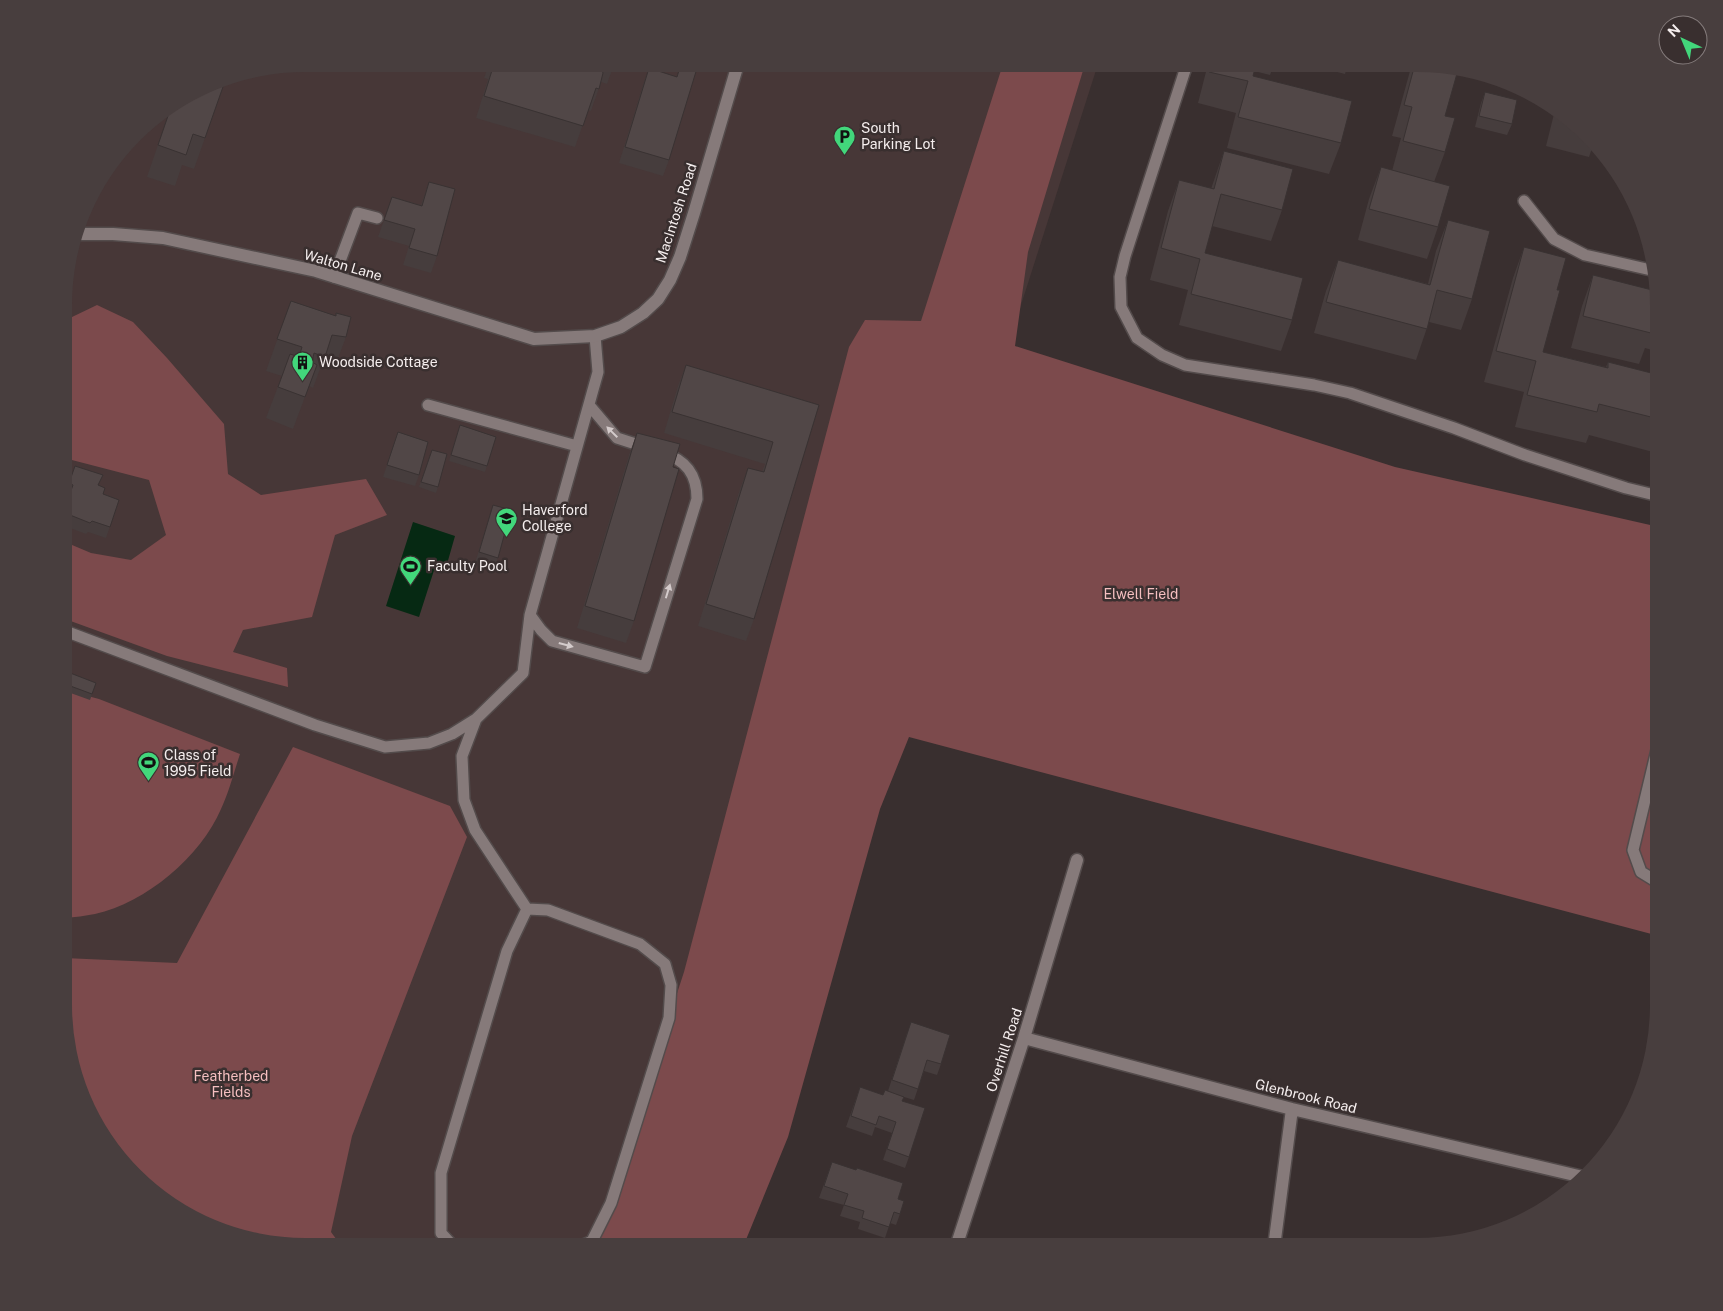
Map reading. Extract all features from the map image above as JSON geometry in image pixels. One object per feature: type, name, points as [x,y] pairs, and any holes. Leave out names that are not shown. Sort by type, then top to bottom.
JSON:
[{"type":"street","name":"MacIntosh Road","points":[[595,336],[621,327],[643,313],[658,298],[670,280],[680,257],[694,213],[736,72]]},
{"type":"street","name":"Walton Lane","points":[[84,234],[163,238],[316,271],[534,339],[595,336]]},
{"type":"street","name":"Overhill Road","points":[[959,1238],[1024,1038],[1077,860]]},
{"type":"street","name":"Glenbrook Road","points":[[1024,1038],[1292,1109],[1577,1175]]},
{"type":"street","points":[[1275,1238],[1292,1109]]},
{"type":"lane","points":[[1184,72],[1125,256],[1120,277],[1121,307],[1137,338],[1162,356],[1185,364],[1314,385],[1350,393],[1454,428],[1525,455],[1626,488],[1650,494]]},
{"type":"lane","points":[[1524,201],[1554,239],[1585,255],[1648,269]]},
{"type":"lane","points":[[334,277],[358,213],[377,218]]},
{"type":"lane","points":[[72,634],[306,722],[385,747],[429,743],[452,734],[476,719],[523,673],[530,615],[598,372],[595,336]]},
{"type":"lane","points":[[428,405],[577,446]]},
{"type":"lane","points":[[530,615],[552,641],[645,667],[697,499],[697,484],[690,470],[675,456],[617,438],[589,405]]},
{"type":"lane","points":[[476,719],[462,756],[464,800],[475,830],[527,909]]},
{"type":"lane","points":[[1650,779],[1633,850],[1641,872],[1650,878]]},
{"type":"lane","points":[[446,1238],[441,1233],[441,1173],[507,952],[527,909]]},
{"type":"lane","points":[[527,909],[548,910],[640,944],[665,964],[670,985],[669,1018],[611,1203],[594,1238]]},
{"type":"shaded area","name":"Haverford College","points":[[306,72],[1095,72],[723,1238],[275,1237],[245,1231],[216,1221],[176,1199],[152,1181],[130,1159],[112,1135],[90,1095],[80,1066],[74,1036],[72,1005],[72,306],[74,275],[80,245],[90,216],[112,176],[130,152],[152,130],[189,104],[216,90],[245,80],[275,74]]},
{"type":"shaded area","name":"Faculty Pool","points":[[413,522],[455,536],[447,564],[437,561],[419,617],[386,606]]},
{"type":"green space","name":"Elwell Field","points":[[1000,72],[1083,72],[1028,252],[1015,346],[1395,467],[1650,525],[1650,934],[909,737],[880,809],[788,1137],[747,1238],[597,1238],[684,972],[849,347],[865,320],[921,321]]},
{"type":"green space","points":[[97,305],[133,322],[224,424],[228,474],[261,495],[366,479],[387,515],[335,535],[312,617],[243,630],[233,652],[287,668],[288,687],[167,656],[72,622],[72,545],[91,553],[131,560],[166,535],[149,480],[72,460],[72,317]]},
{"type":"green space","name":"Class of 1995 Field","points":[[72,692],[99,699],[240,754],[229,789],[212,827],[186,860],[170,875],[133,900],[114,908],[72,917]]},
{"type":"green space","name":"Featherbed Fields","points":[[293,747],[450,806],[467,837],[352,1136],[331,1232],[335,1238],[275,1237],[245,1231],[216,1221],[176,1199],[152,1181],[130,1159],[104,1122],[90,1095],[80,1066],[74,1036],[72,958],[177,963]]},
{"type":"building","points":[[492,72],[603,73],[599,89],[596,88],[583,126],[484,96]]},
{"type":"building","points":[[648,72],[661,72],[677,77],[679,72],[696,72],[669,160],[625,147]]},
{"type":"building","points":[[1209,72],[1254,72],[1253,76],[1352,101],[1341,143],[1238,117],[1248,81]]},
{"type":"building","points":[[1413,72],[1456,76],[1445,116],[1455,118],[1445,152],[1403,141],[1412,107],[1404,105]]},
{"type":"building","points":[[223,88],[205,138],[193,134],[186,155],[158,145],[167,119],[189,104]]},
{"type":"building","points":[[1485,92],[1517,100],[1512,124],[1479,116]]},
{"type":"building","points":[[1224,151],[1293,169],[1282,210],[1221,194],[1205,253],[1303,278],[1292,320],[1191,294],[1200,259],[1161,248],[1179,180],[1214,189]]},
{"type":"building","points":[[1381,167],[1450,186],[1438,227],[1369,209]]},
{"type":"building","points":[[429,182],[455,189],[437,256],[409,248],[415,229],[384,220],[392,197],[422,206]]},
{"type":"building","points":[[1448,220],[1490,231],[1472,299],[1437,290],[1427,329],[1326,302],[1338,260],[1430,285]]},
{"type":"building","points":[[1524,247],[1566,258],[1557,290],[1560,290],[1543,352],[1608,368],[1608,362],[1650,373],[1650,417],[1599,404],[1597,412],[1527,395],[1536,361],[1496,351]]},
{"type":"building","points":[[1593,275],[1650,289],[1650,333],[1583,316]]},
{"type":"building","points":[[291,301],[336,316],[336,313],[351,317],[346,337],[332,335],[325,357],[314,353],[312,362],[317,365],[305,397],[278,387],[290,354],[299,357],[302,347],[277,339]]},
{"type":"building","points":[[686,365],[819,405],[754,619],[706,604],[748,468],[764,472],[773,442],[672,412]]},
{"type":"building","points":[[460,425],[496,437],[487,466],[451,455]]},
{"type":"building","points":[[398,432],[428,442],[419,475],[387,465]]},
{"type":"building","points":[[637,433],[680,444],[673,467],[679,469],[634,621],[585,606]]},
{"type":"building","points":[[432,450],[447,454],[438,487],[421,482]]},
{"type":"building","points":[[75,466],[103,475],[98,485],[105,488],[103,494],[119,500],[110,527],[92,521],[90,523],[72,516],[72,474]]},
{"type":"building","points":[[493,505],[511,510],[498,558],[479,552]]},
{"type":"building","points":[[72,674],[96,683],[92,694],[72,687]]},
{"type":"building","points":[[911,1022],[950,1035],[941,1064],[927,1060],[918,1089],[892,1080]]},
{"type":"building","points":[[860,1087],[883,1095],[885,1090],[904,1097],[902,1101],[925,1108],[909,1157],[887,1149],[896,1122],[879,1116],[876,1125],[851,1116]]},
{"type":"building","points":[[832,1162],[903,1183],[898,1199],[904,1201],[900,1214],[894,1212],[889,1227],[862,1218],[864,1211],[844,1205],[848,1194],[824,1186]]},
{"type":"place","name":"South Parking Lot","points":[[845,155]]},
{"type":"place","name":"Woodside Cottage","points":[[303,381]]},
{"type":"place","name":"Haverford College","points":[[506,537]]},
{"type":"place","name":"Faculty Pool","points":[[411,585]]},
{"type":"place","name":"Class of 1995 Field","points":[[148,782]]}]
